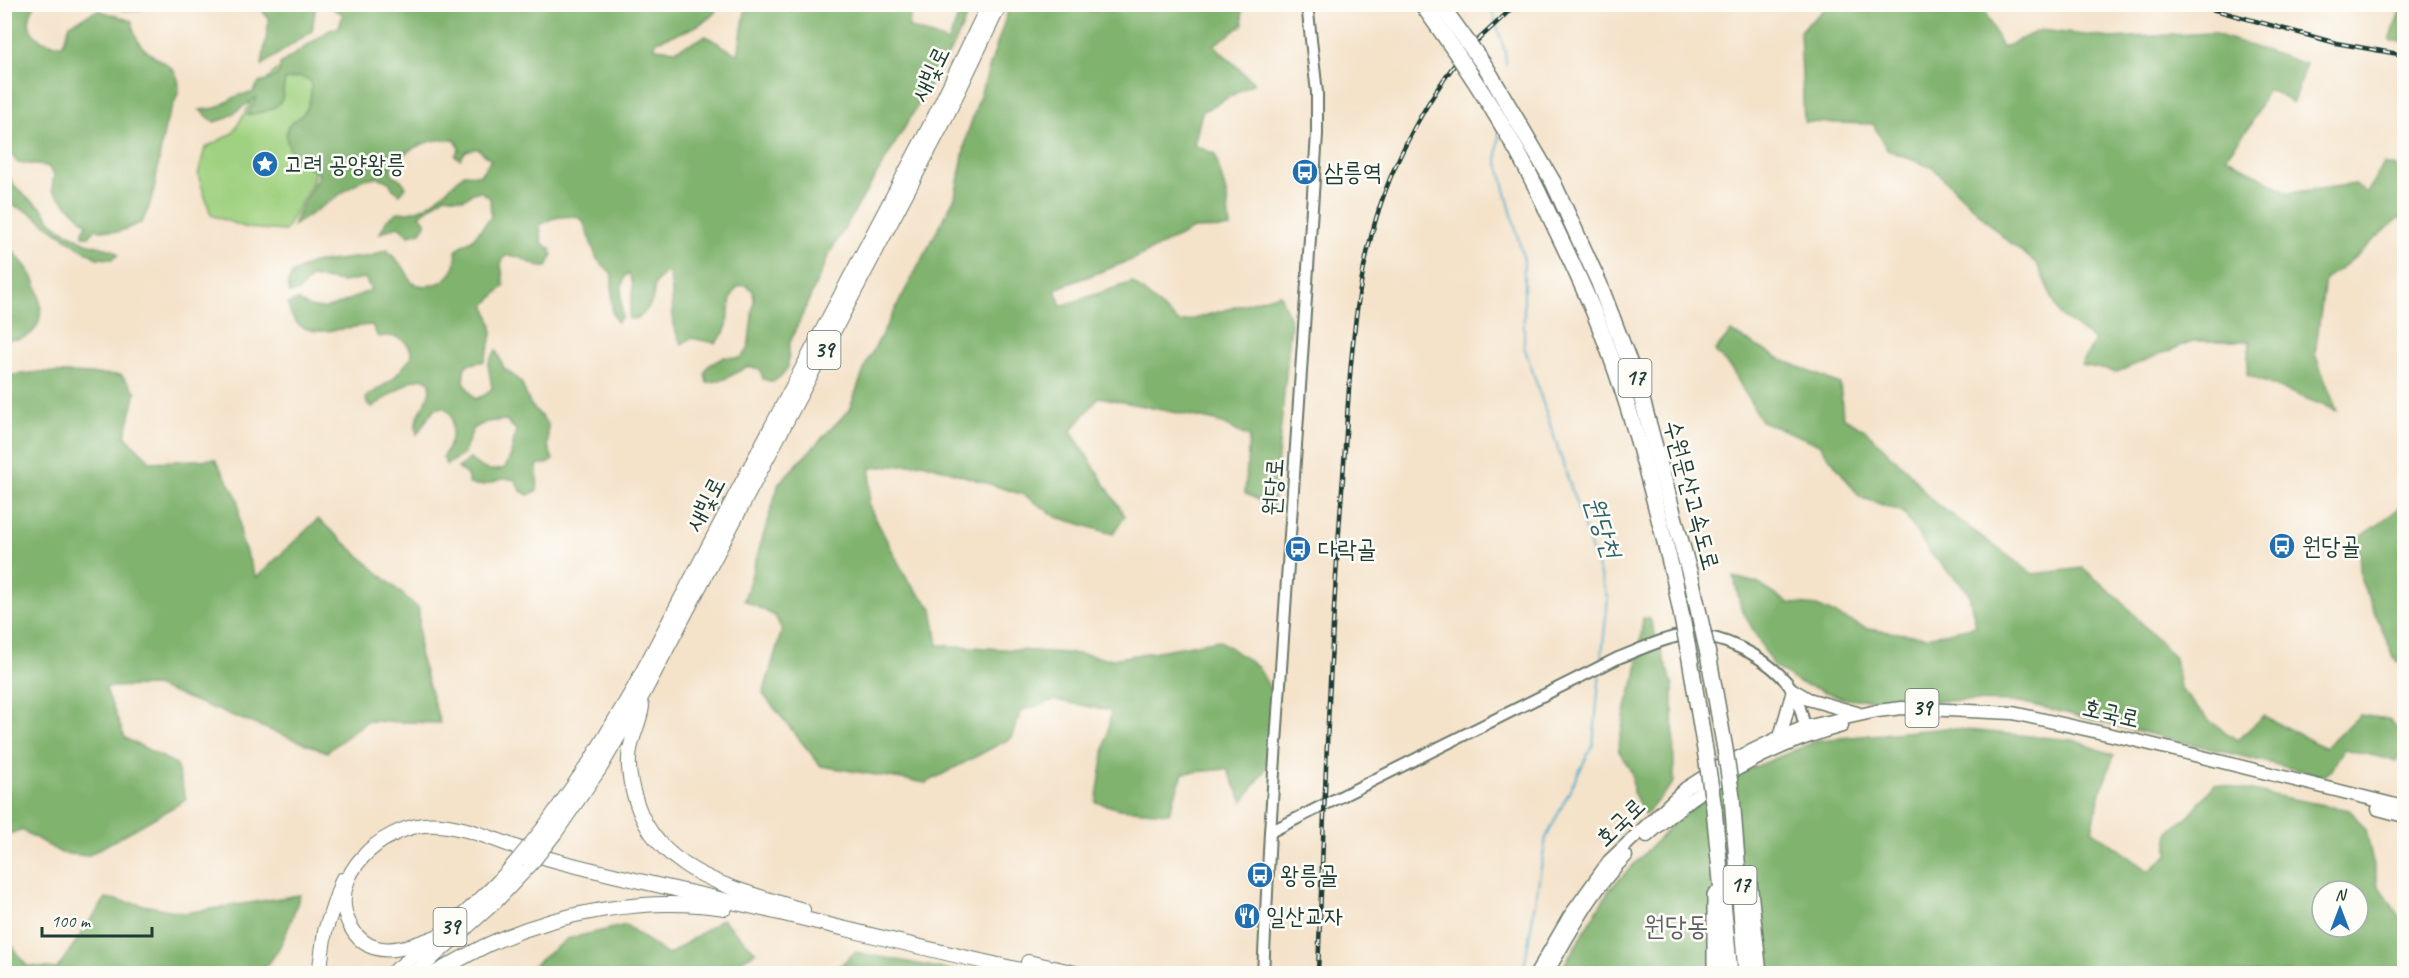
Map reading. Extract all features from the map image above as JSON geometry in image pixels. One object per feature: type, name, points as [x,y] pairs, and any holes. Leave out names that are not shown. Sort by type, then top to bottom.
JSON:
[{"type":"highway","name":"새빛로","points":[[414,974],[497,900],[549,831],[576,784],[627,722],[933,120],[989,4]]},
{"type":"highway","name":"새빛로","points":[[634,708],[937,136],[1000,4]]},
{"type":"highway","name":"수원문산고속도로","points":[[1422,4],[1496,114],[1532,178],[1583,287],[1610,355],[1639,445],[1674,582],[1690,659],[1714,809],[1730,974]]},
{"type":"highway","name":"수원문산고속도로","points":[[1440,4],[1487,69],[1553,182],[1603,293],[1638,385],[1692,582],[1709,660],[1735,818],[1746,974]]},
{"type":"highway","points":[[634,708],[627,722],[628,761],[632,789],[640,814],[652,836],[677,861],[710,880],[834,923]]},
{"type":"highway","points":[[1735,818],[1746,859],[1759,974]]},
{"type":"highway","points":[[316,974],[320,967],[325,931],[336,895],[344,873],[354,858],[370,838],[400,825],[432,819],[475,827],[550,855],[1039,974]]},
{"type":"highway","points":[[441,935],[403,949],[377,950],[357,937],[347,920],[344,903],[347,884],[367,852],[382,839],[407,828],[426,824],[450,827],[549,859],[834,923],[1080,974]]},
{"type":"highway","points":[[1715,974],[1716,826]]},
{"type":"highway","name":"새빛로","points":[[391,974],[441,935],[523,863]]},
{"type":"highway","points":[[434,974],[488,945],[533,927],[585,913],[639,905],[708,906],[834,923]]},
{"type":"main road","name":"원당로","points":[[1263,974],[1270,832],[1317,134],[1317,93],[1307,4]]},
{"type":"main road","points":[[1270,832],[1618,658],[1679,636],[1715,638],[1733,644],[1753,654],[1793,690],[1808,699],[1862,714]]},
{"type":"main road","points":[[1793,690],[1806,731]]},
{"type":"main road","points":[[1780,737],[1793,690]]},
{"type":"main road","name":"호국로","points":[[1546,974],[1577,922],[1616,865],[1690,798],[1722,776],[1806,731],[1862,714],[1902,708],[2013,713],[2134,740],[2404,807]]},
{"type":"main road","name":"호국로","points":[[1536,974],[1569,917],[1609,861],[1686,788],[1719,767],[1780,737],[1806,731],[1905,715],[2016,720],[2132,745],[2404,816]]},
{"type":"green space","points":[[5,4],[35,5],[29,21],[30,28],[39,38],[54,44],[63,44],[70,24],[98,10],[132,21],[140,44],[147,52],[175,72],[179,90],[167,120],[151,200],[141,223],[118,232],[96,229],[89,236],[83,236],[87,224],[52,190],[54,174],[47,166],[18,163],[5,147]]},
{"type":"green space","points":[[1830,4],[1982,5],[2002,48],[2040,30],[2111,38],[2212,33],[2306,64],[2293,103],[2268,89],[2251,124],[2226,157],[2289,193],[2355,184],[2367,193],[2384,164],[2404,168],[2404,219],[2399,218],[2347,264],[2325,279],[2315,354],[2337,411],[2247,375],[2249,341],[2193,341],[2117,372],[2081,365],[2095,341],[2060,315],[2037,264],[2003,237],[1933,168],[1887,150],[1873,124],[1804,122],[1800,31]]},
{"type":"green space","points":[[112,5],[150,5],[131,11]]},
{"type":"green space","points":[[259,5],[316,5],[312,31],[262,65],[269,20]]},
{"type":"green space","points":[[326,5],[719,5],[715,12],[701,24],[656,41],[655,48],[676,50],[706,36],[738,55],[746,5],[776,5],[779,9],[791,11],[798,5],[913,5],[908,27],[948,42],[963,5],[972,5],[955,43],[829,254],[789,345],[788,367],[773,382],[763,379],[760,369],[748,366],[725,379],[707,383],[705,373],[708,366],[724,357],[740,358],[748,350],[754,299],[753,291],[745,285],[737,287],[730,302],[726,329],[715,343],[691,338],[682,344],[677,336],[673,318],[669,273],[665,273],[657,282],[650,305],[639,318],[629,319],[633,289],[628,273],[622,289],[622,317],[617,322],[612,312],[612,274],[597,259],[583,221],[576,216],[551,219],[540,225],[542,243],[551,249],[552,256],[547,267],[536,266],[518,257],[505,256],[501,264],[504,286],[486,304],[492,327],[489,349],[484,361],[466,365],[464,379],[475,399],[485,395],[492,388],[488,364],[496,350],[504,368],[521,382],[530,404],[548,424],[548,446],[553,460],[547,464],[538,464],[537,491],[528,495],[521,491],[515,480],[503,479],[483,485],[469,484],[467,475],[458,468],[470,459],[486,469],[505,468],[511,455],[516,430],[506,420],[486,422],[473,429],[463,455],[446,465],[443,456],[451,436],[451,414],[444,407],[434,409],[417,434],[416,429],[417,419],[429,395],[430,382],[422,378],[411,381],[372,407],[367,403],[366,397],[393,379],[412,357],[409,345],[396,337],[378,337],[372,325],[334,330],[310,330],[300,326],[292,317],[288,304],[298,300],[307,306],[325,308],[371,290],[365,278],[343,282],[311,277],[299,291],[289,293],[288,283],[292,274],[312,263],[371,256],[387,250],[404,268],[412,283],[429,285],[444,280],[454,268],[456,251],[472,240],[491,217],[490,198],[480,191],[464,199],[445,196],[420,215],[426,223],[421,232],[409,235],[398,226],[380,233],[387,220],[398,212],[408,212],[426,206],[464,174],[480,175],[491,160],[477,148],[466,151],[460,159],[455,156],[459,149],[456,141],[439,140],[420,145],[403,154],[391,167],[392,174],[406,187],[400,194],[389,182],[378,177],[363,179],[293,226],[319,173],[296,158],[290,150],[286,136],[289,125],[307,108],[311,93],[310,80],[300,77],[285,80],[280,103],[262,112],[247,115],[257,97],[225,119],[214,122],[200,110],[216,108],[239,95],[252,93],[259,83],[270,80],[279,73],[280,64],[330,30],[339,27],[343,14]]},
{"type":"green space","points":[[1010,5],[1089,5],[1091,12],[1152,5],[1241,5],[1243,25],[1214,45],[1254,83],[1202,112],[1194,145],[1215,154],[1227,197],[1230,228],[1193,229],[1134,259],[1055,289],[1061,306],[1132,282],[1180,323],[1280,294],[1291,322],[1273,508],[1245,493],[1249,437],[1216,421],[1099,397],[1071,431],[1125,516],[1113,534],[1057,517],[1024,495],[923,463],[871,468],[869,506],[908,581],[932,608],[938,645],[1081,654],[1113,659],[1219,640],[1258,667],[1273,694],[1265,770],[1243,802],[1227,769],[1183,773],[1169,813],[1119,809],[1096,802],[1111,711],[1055,700],[1021,711],[1011,738],[926,783],[821,766],[763,694],[782,630],[775,616],[744,600],[779,483],[849,410],[867,362],[955,197],[967,135]]},
{"type":"green space","points":[[2402,5],[2404,5],[2404,41],[2390,41]]},
{"type":"green space","points":[[310,69],[324,129],[312,183],[285,231],[247,228],[211,215],[198,175],[205,148],[233,133],[256,93],[276,70]]},
{"type":"green space","points":[[4,169],[14,185],[27,198],[41,207],[51,221],[64,231],[86,243],[113,250],[118,255],[112,259],[97,258],[29,212],[5,202]]},
{"type":"green space","points":[[5,241],[29,271],[39,294],[40,317],[36,327],[30,335],[19,338],[5,338]]},
{"type":"green space","points":[[1731,332],[1780,359],[1840,384],[1843,417],[1865,430],[1908,471],[1930,499],[2033,574],[2083,568],[2119,599],[2175,658],[2180,688],[2210,721],[2237,740],[2264,716],[2325,748],[2360,715],[2388,719],[2404,736],[2404,748],[2396,761],[2344,749],[2331,770],[2323,776],[2020,702],[1845,699],[1798,682],[1773,666],[1741,608],[1734,577],[1757,583],[1788,603],[1817,606],[1868,629],[1927,637],[1976,626],[1968,591],[1931,554],[1903,512],[1860,497],[1819,444],[1761,421],[1732,370],[1715,351]]},
{"type":"green space","points":[[40,372],[121,375],[136,392],[125,436],[151,462],[215,459],[238,499],[241,539],[256,578],[318,519],[419,609],[419,653],[440,723],[367,721],[327,752],[155,686],[105,687],[125,738],[176,764],[186,800],[87,856],[61,853],[22,830],[5,835],[5,376]]},
{"type":"green space","points":[[2404,501],[2404,665],[2396,662],[2361,581],[2358,539],[2398,509]]},
{"type":"green space","points":[[1643,618],[1650,619],[1673,686],[1674,782],[1645,815],[1633,792],[1632,773],[1618,749],[1627,703],[1636,675]]},
{"type":"green space","points":[[1947,728],[2073,740],[2114,755],[2101,791],[2092,830],[2149,871],[2168,855],[2168,833],[2190,814],[2215,784],[2350,810],[2366,830],[2378,885],[2401,919],[2404,932],[2404,973],[1562,974],[1564,965],[1610,889],[1675,822],[1743,772],[1819,740]]},
{"type":"green space","points":[[300,895],[289,927],[278,949],[265,967],[257,973],[8,974],[5,966],[5,936],[27,966],[57,969],[106,898],[185,913]]},
{"type":"green space","points":[[722,919],[756,952],[720,973],[524,973],[567,939],[626,925],[668,955]]},
{"type":"green space","points":[[855,952],[965,973],[832,973]]},
{"type":"waterway","name":"원당천","points":[[1490,4],[1505,52],[1506,65]]},
{"type":"waterway","name":"원당천","points":[[1499,131],[1497,159],[1524,260],[1524,346],[1608,599],[1601,663]]},
{"type":"waterway","name":"원당천","points":[[1523,974],[1546,838],[1593,744],[1600,672]]},
{"type":"railway","points":[[1318,974],[1334,601],[1352,353],[1363,271],[1372,231],[1385,192],[1420,117],[1442,81],[1459,59],[1519,4]]},
{"type":"railway","points":[[2193,4],[2336,43],[2404,55]]},
{"type":"place","name":"고려 공양왕릉","points":[[265,164]]},
{"type":"place","name":"삼릉역","points":[[1305,172]]},
{"type":"place","name":"원당골","points":[[2282,546]]},
{"type":"place","name":"다락골","points":[[1298,549]]},
{"type":"place","name":"왕릉골","points":[[1260,875]]},
{"type":"place","name":"일산교자","points":[[1247,916]]},
{"type":"district","name":"원당동","points":[[1676,926]]}]
